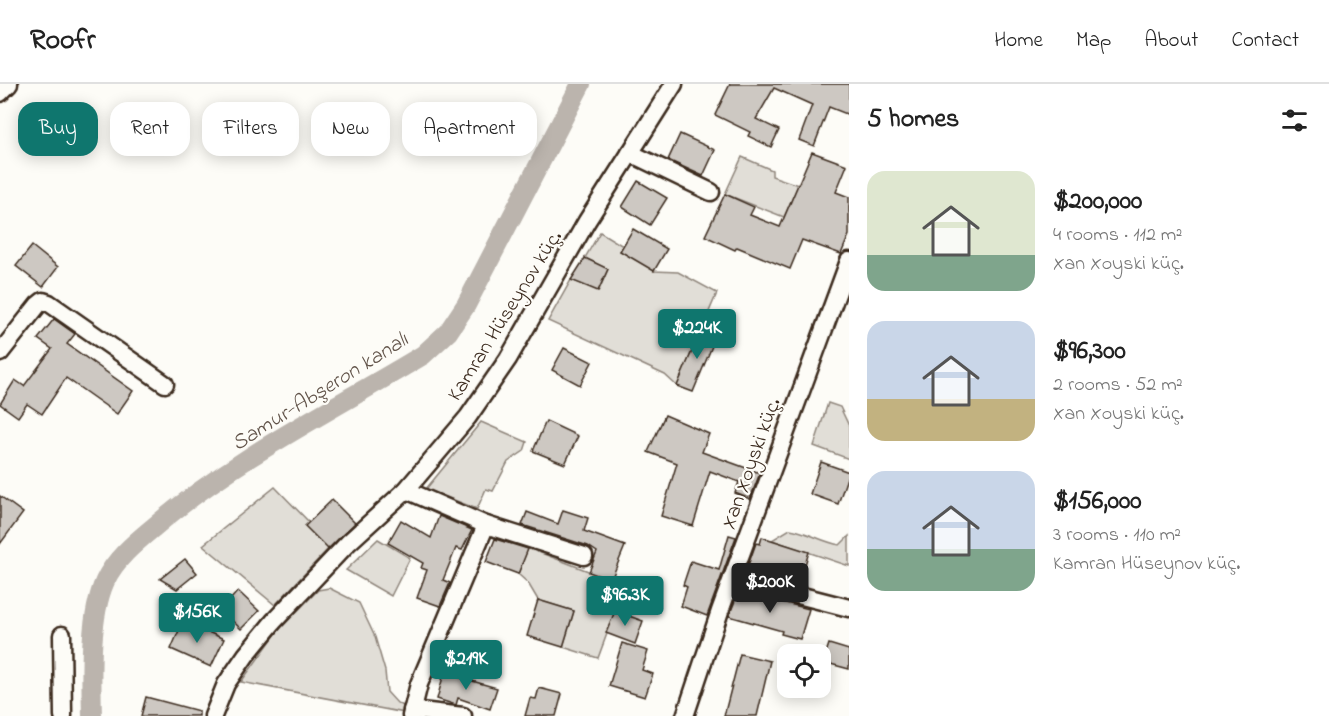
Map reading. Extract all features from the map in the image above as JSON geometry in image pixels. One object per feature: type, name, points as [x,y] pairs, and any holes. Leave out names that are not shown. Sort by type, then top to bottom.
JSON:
[{"type":"street","points":[[0,93],[9,84]]},
{"type":"street","name":"Kamran Hüseynov küç.","points":[[213,716],[226,684],[274,621],[348,543],[406,490],[468,417],[508,359],[587,221],[674,84]]},
{"type":"street","points":[[630,153],[711,192]]},
{"type":"street","name":"Xan Xoyski küç.","points":[[685,716],[732,578],[849,261]]},
{"type":"street","points":[[0,353],[43,301],[165,384]]},
{"type":"street","points":[[406,490],[486,525],[584,556]]},
{"type":"street","points":[[463,716],[412,713],[419,684],[486,525]]},
{"type":"street","points":[[732,578],[849,608]]},
{"type":"street","points":[[62,635],[63,716]]},
{"type":"shaded area","points":[[742,157],[772,170],[772,176],[798,185],[784,217],[725,194]]},
{"type":"shaded area","points":[[600,232],[623,246],[620,251],[654,271],[678,272],[717,293],[677,386],[665,375],[548,321],[571,280],[599,290],[608,269],[585,258]]},
{"type":"shaded area","points":[[828,403],[840,407],[849,426],[849,459],[814,446]]},
{"type":"shaded area","points":[[481,422],[527,442],[524,451],[508,462],[493,491],[486,489],[477,509],[426,489]]},
{"type":"shaded area","points":[[275,487],[309,522],[328,549],[275,605],[203,545]]},
{"type":"shaded area","points":[[790,529],[840,545],[849,536],[849,566],[772,540]]},
{"type":"shaded area","points":[[378,539],[410,558],[391,596],[346,570]]},
{"type":"shaded area","points":[[528,548],[625,585],[598,658],[563,647],[574,611],[538,600],[528,583],[518,574]]},
{"type":"shaded area","points":[[329,588],[359,603],[375,637],[385,671],[387,692],[397,703],[406,707],[405,713],[241,682],[278,631],[318,590]]},
{"type":"building","points":[[730,84],[849,84],[849,115],[829,107],[814,146],[799,140],[812,105],[774,88],[756,119],[779,130],[771,147],[748,136],[750,132],[715,115]]},
{"type":"building","points":[[680,134],[715,150],[703,176],[668,160]]},
{"type":"building","points":[[812,152],[847,165],[836,192],[849,197],[849,235],[841,254],[802,240],[790,269],[737,247],[735,250],[705,236],[725,194],[754,207],[750,215],[780,227]]},
{"type":"building","points":[[638,181],[667,198],[650,225],[622,207]]},
{"type":"building","points":[[633,229],[667,249],[654,271],[620,251]]},
{"type":"building","points":[[32,246],[58,267],[43,287],[16,266]]},
{"type":"building","points":[[585,258],[608,269],[598,291],[571,280]]},
{"type":"building","points":[[54,319],[75,334],[67,344],[133,391],[117,414],[66,378],[42,414],[27,404],[18,417],[0,404],[15,380],[24,386],[52,349],[38,339]]},
{"type":"building","points":[[702,328],[717,334],[693,392],[677,386]]},
{"type":"building","points":[[564,348],[592,362],[580,385],[552,370]]},
{"type":"building","points":[[665,415],[709,434],[702,452],[760,473],[750,499],[735,493],[739,482],[710,471],[693,526],[661,516],[677,463],[648,452]]},
{"type":"building","points":[[546,421],[578,436],[565,464],[533,451]]},
{"type":"building","points":[[821,462],[849,472],[838,504],[810,494]]},
{"type":"building","points":[[0,496],[23,513],[0,544]]},
{"type":"building","points":[[332,500],[355,523],[328,549],[305,526]]},
{"type":"building","points":[[563,510],[588,518],[584,531],[625,546],[611,580],[589,572],[597,552],[588,546],[522,525],[527,512],[558,524]]},
{"type":"building","points":[[439,516],[472,530],[462,550],[456,548],[443,580],[450,583],[440,606],[417,598],[427,570],[421,568],[423,563],[388,543],[401,520],[431,538]]},
{"type":"building","points":[[729,535],[736,537],[707,616],[681,606],[687,587],[683,585],[691,561],[719,570]]},
{"type":"building","points":[[762,537],[809,552],[799,584],[746,571],[756,543],[760,544]]},
{"type":"building","points":[[495,539],[528,549],[518,574],[486,562]]},
{"type":"building","points":[[185,559],[197,573],[177,589],[160,579]]},
{"type":"building","points":[[238,591],[259,611],[241,629],[221,610]]},
{"type":"building","points":[[739,591],[809,609],[800,639],[781,634],[782,631],[729,616]]},
{"type":"building","points":[[538,600],[574,611],[563,647],[527,636]]},
{"type":"building","points":[[615,611],[643,621],[635,644],[606,633]]},
{"type":"building","points":[[183,621],[224,639],[211,667],[171,649]]},
{"type":"building","points":[[622,643],[648,651],[642,670],[653,674],[645,697],[609,686]]},
{"type":"building","points":[[831,645],[849,650],[849,669],[831,664]]},
{"type":"building","points":[[740,654],[770,661],[757,716],[724,716]]},
{"type":"building","points":[[444,673],[497,688],[490,709],[458,698],[456,705],[437,699]]},
{"type":"building","points":[[539,688],[562,694],[556,716],[525,716],[530,698],[536,699]]},
{"type":"building","points":[[146,697],[199,711],[199,716],[141,716]]},
{"type":"waterway","name":"Samur-Abşeron kanalı","points":[[92,716],[92,647],[96,611],[105,581],[114,565],[147,533],[217,479],[423,355],[448,332],[466,305],[581,84]]}]
